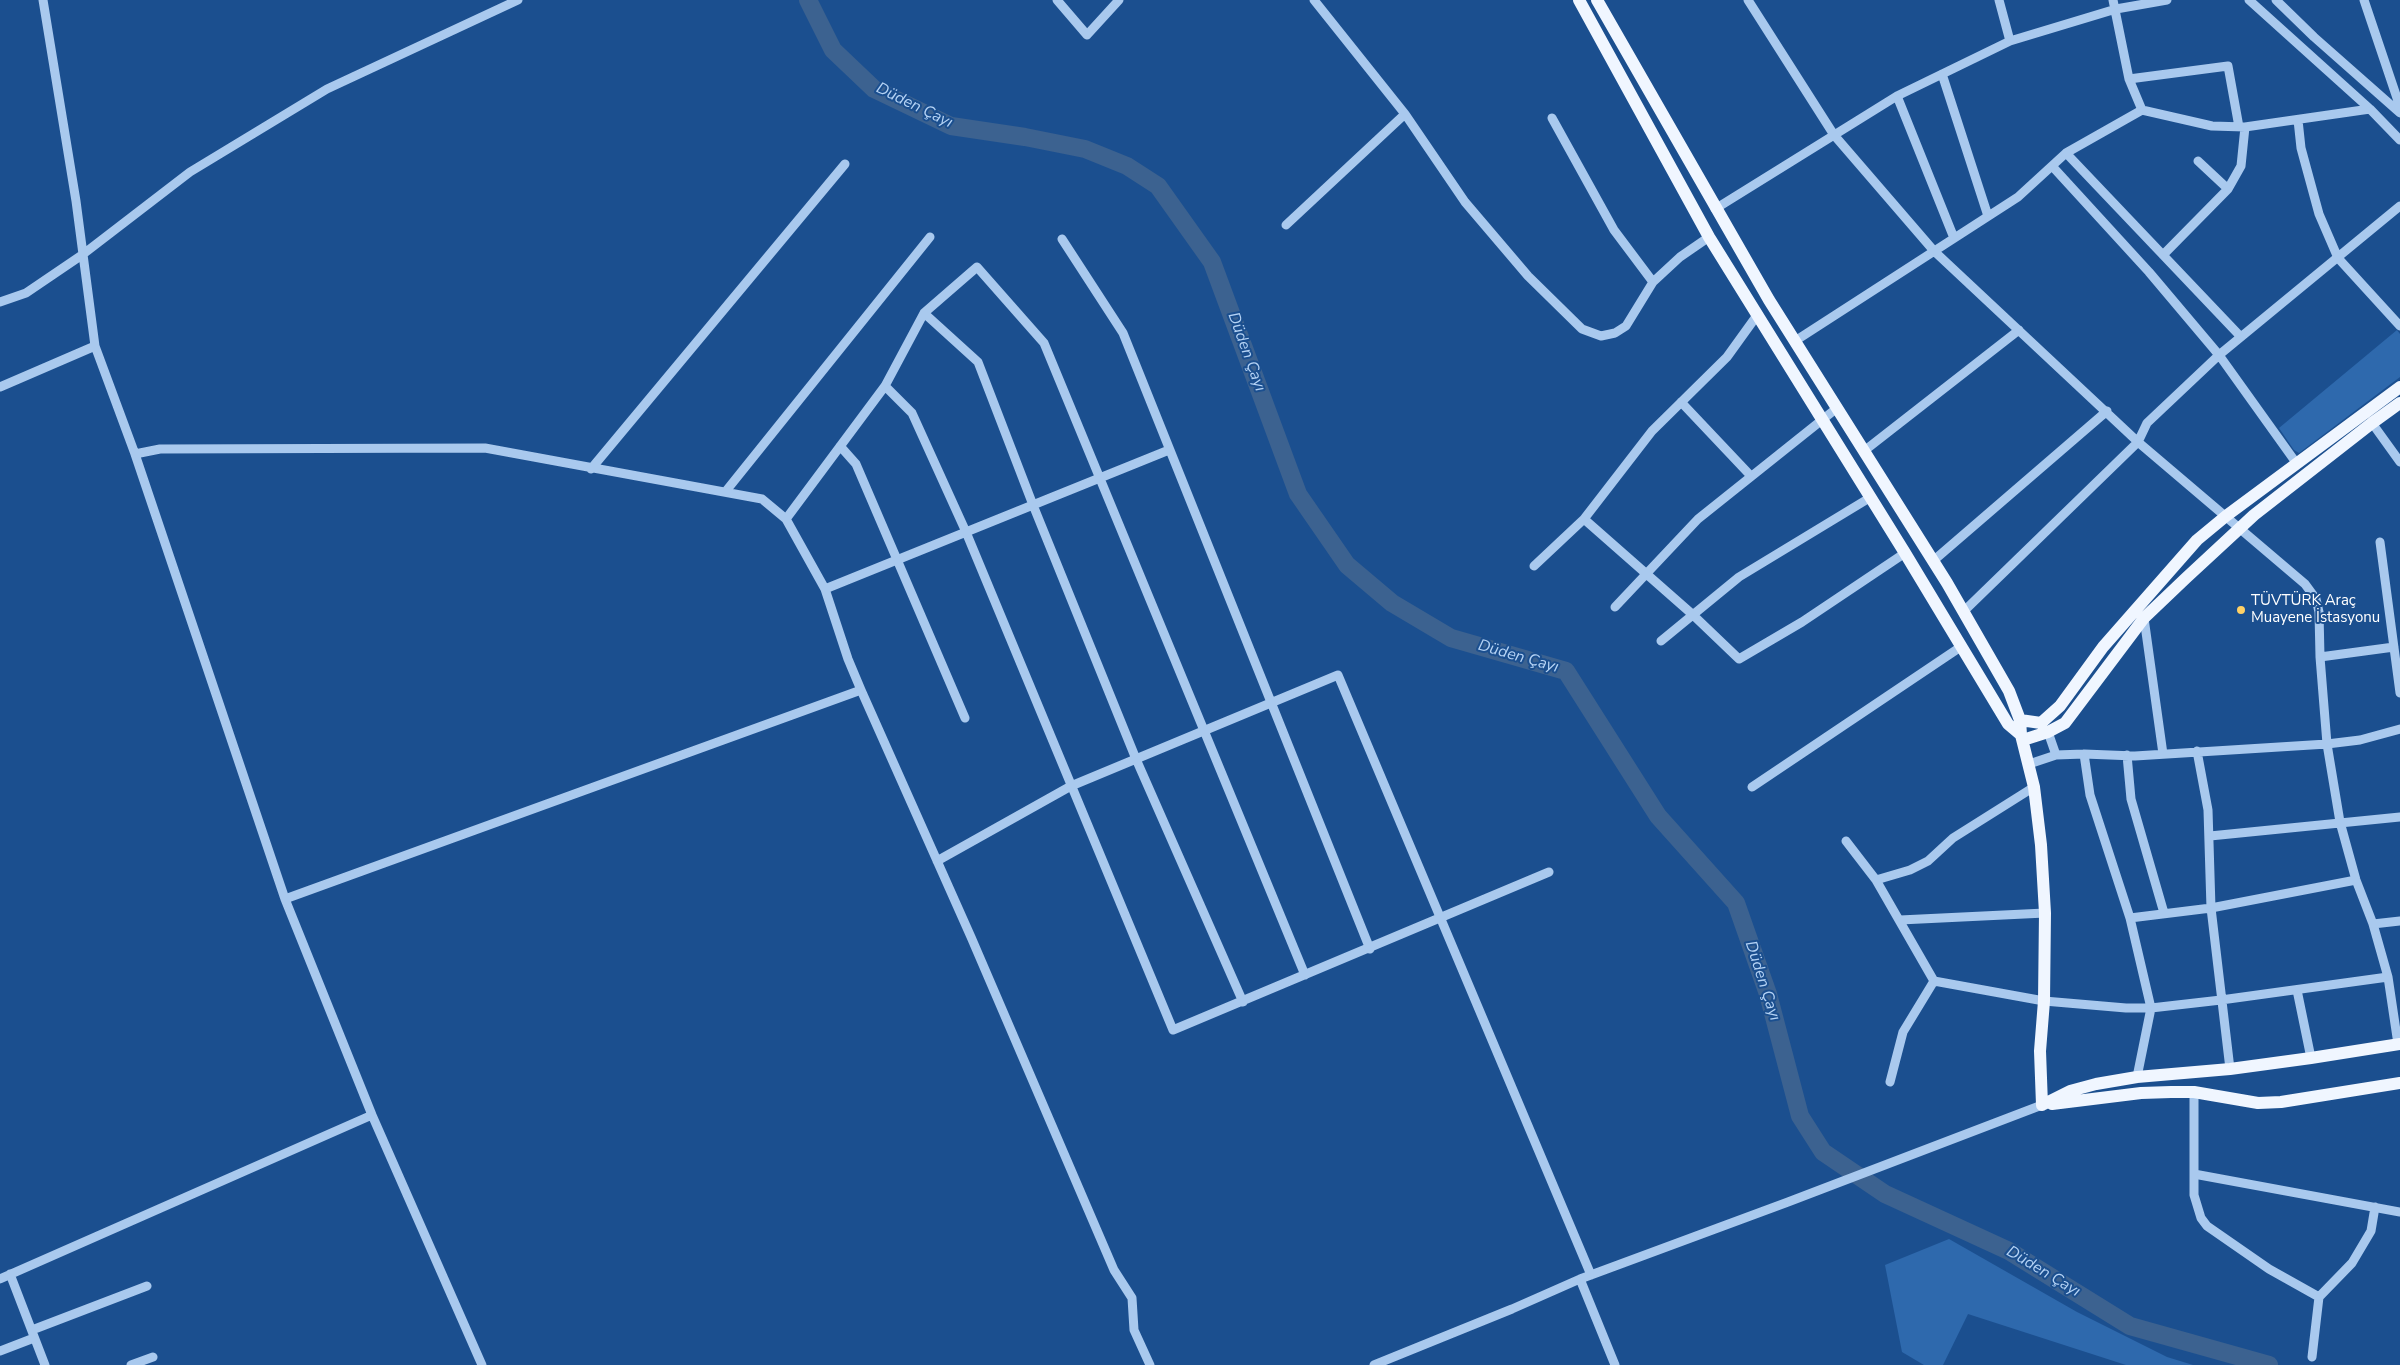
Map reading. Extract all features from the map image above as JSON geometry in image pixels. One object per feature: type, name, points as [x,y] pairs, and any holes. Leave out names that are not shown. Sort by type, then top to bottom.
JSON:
[{"type":"main road","points":[[1579,0],[1709,237],[1905,552],[2008,724],[2023,738]]},
{"type":"main road","points":[[1597,0],[1715,209],[1794,341],[1933,561],[1963,612],[2008,691],[2020,720],[2034,787],[2041,844],[2045,913],[2044,1000],[2040,1051],[2042,1105]]},
{"type":"main road","points":[[2045,728],[2103,647],[2197,540],[2226,516],[2400,387]]},
{"type":"main road","points":[[2023,738],[2045,728],[2065,723],[2144,618],[2186,578],[2239,528],[2372,423],[2400,404]]},
{"type":"main road","points":[[2020,720],[2045,728]]},
{"type":"main road","points":[[2042,1105],[2070,1091],[2138,1078],[2230,1069],[2399,1044]]},
{"type":"main road","points":[[2042,1105],[2141,1093],[2194,1092],[2258,1103],[2281,1102],[2400,1083]]},
{"type":"street","points":[[43,0],[74,192],[95,346],[135,454],[285,899],[372,1115],[482,1365]]},
{"type":"street","points":[[0,302],[26,293],[82,255],[190,172],[327,89],[518,0]]},
{"type":"street","points":[[1057,0],[1087,35],[1118,0]]},
{"type":"street","points":[[1314,0],[1405,114],[1465,202],[1528,276],[1582,329],[1601,336],[1614,333],[1626,326],[1653,282],[1680,257],[1709,237]]},
{"type":"street","points":[[1748,0],[1834,135],[1934,251],[2138,442],[2305,584],[2316,600],[2319,612],[2320,658],[2327,744],[2340,822],[2356,880],[2373,924],[2388,977],[2399,1044]]},
{"type":"street","points":[[1999,0],[2010,41]]},
{"type":"street","points":[[1715,209],[1897,96],[2010,41],[2115,5],[2168,0]]},
{"type":"street","points":[[2248,0],[2370,109],[2400,140]]},
{"type":"street","points":[[2276,0],[2314,37],[2398,107]]},
{"type":"street","points":[[2364,0],[2398,107]]},
{"type":"street","points":[[2115,5],[2129,79],[2142,110]]},
{"type":"street","points":[[2129,79],[2228,66],[2242,127],[2241,166],[2228,189],[2163,256]]},
{"type":"street","points":[[1942,74],[1988,216]]},
{"type":"street","points":[[1897,96],[1954,238]]},
{"type":"street","points":[[1794,341],[2018,197],[2066,153],[2142,110],[2212,126],[2242,127],[2370,109]]},
{"type":"street","points":[[1286,225],[1405,114]]},
{"type":"street","points":[[1552,118],[1614,230],[1653,282]]},
{"type":"street","points":[[2298,120],[2301,148],[2319,214],[2338,258],[2400,326]]},
{"type":"street","points":[[2066,153],[2241,338]]},
{"type":"street","points":[[2198,161],[2228,189]]},
{"type":"street","points":[[591,468],[845,164]]},
{"type":"street","points":[[2052,166],[2149,272],[2219,356],[2297,464]]},
{"type":"street","points":[[1963,612],[2138,442],[2147,423],[2219,356],[2400,206]]},
{"type":"street","points":[[726,492],[930,238]]},
{"type":"street","points":[[1062,239],[1123,333],[1370,948]]},
{"type":"street","points":[[786,519],[885,386],[924,313],[977,267],[1044,343],[1305,975]]},
{"type":"street","points":[[924,313],[978,362],[1033,505],[1136,759],[1243,1002]]},
{"type":"street","points":[[1534,566],[1584,519],[1652,432],[1727,357],[1758,314]]},
{"type":"street","points":[[1864,451],[2019,330]]},
{"type":"street","points":[[0,387],[95,346]]},
{"type":"street","points":[[885,386],[912,413],[966,532],[1173,1030],[1549,872]]},
{"type":"street","points":[[1681,402],[1750,476]]},
{"type":"street","points":[[1615,607],[1698,518],[1837,408]]},
{"type":"street","points":[[1933,561],[2107,411]]},
{"type":"street","points":[[2372,423],[2400,462]]},
{"type":"street","points":[[840,446],[856,464],[965,718]]},
{"type":"street","points":[[135,454],[160,449],[485,448],[762,499],[786,519],[825,589],[848,659],[861,690],[1114,1270],[1132,1298],[1134,1330],[1150,1365]]},
{"type":"street","points":[[825,589],[1169,450]]},
{"type":"street","points":[[1661,641],[1739,577],[1871,497]]},
{"type":"street","points":[[1584,519],[1692,614],[1739,659],[1802,622],[1905,552]]},
{"type":"street","points":[[2380,542],[2400,693]]},
{"type":"street","points":[[2170,569],[2186,578]]},
{"type":"street","points":[[2144,618],[2163,754]]},
{"type":"street","points":[[1752,787],[1962,646]]},
{"type":"street","points":[[2320,658],[2394,647]]},
{"type":"street","points":[[937,861],[1071,786],[1338,675],[1591,1275]]},
{"type":"street","points":[[285,899],[861,690]]},
{"type":"street","points":[[2045,728],[2056,755]]},
{"type":"street","points":[[2029,764],[2056,755],[2163,754],[2327,744],[2360,740],[2400,729]]},
{"type":"street","points":[[2197,751],[2208,810],[2211,908],[2230,1069]]},
{"type":"street","points":[[2084,754],[2090,795],[2130,918],[2151,1008],[2138,1078]]},
{"type":"street","points":[[2127,755],[2131,799],[2164,914]]},
{"type":"street","points":[[1876,880],[1910,870],[1928,861],[1953,838],[2034,787]]},
{"type":"street","points":[[2210,836],[2400,817]]},
{"type":"street","points":[[1846,841],[1876,880],[1934,981]]},
{"type":"street","points":[[2130,918],[2211,908],[2356,880]]},
{"type":"street","points":[[1900,920],[2045,913]]},
{"type":"street","points":[[2373,924],[2400,921]]},
{"type":"street","points":[[1934,981],[2044,1000],[2126,1008],[2151,1008],[2388,977]]},
{"type":"street","points":[[1890,1082],[1903,1032],[1934,981]]},
{"type":"street","points":[[2297,990],[2311,1058]]},
{"type":"street","points":[[2194,1092],[2194,1174],[2197,1206],[2201,1218],[2207,1226],[2269,1269],[2319,1297]]},
{"type":"street","points":[[1374,1365],[1512,1309],[1580,1278],[2042,1105]]},
{"type":"street","points":[[0,1279],[372,1115]]},
{"type":"street","points":[[2194,1174],[2400,1212]]},
{"type":"street","points":[[2312,1356],[2319,1297],[2352,1263],[2371,1231],[2375,1207]]},
{"type":"street","points":[[10,1274],[45,1365]]},
{"type":"street","points":[[1580,1278],[1615,1365]]},
{"type":"street","points":[[0,1351],[33,1334],[147,1286]]},
{"type":"street","points":[[131,1365],[153,1357]]},
{"type":"shaded area","points":[[2397,330],[2400,334],[2400,377],[2299,453],[2294,450],[2279,428]]},
{"type":"shaded area","points":[[1949,1239],[2077,1312],[2167,1357],[2193,1365],[2126,1365],[1968,1314],[1943,1365],[1924,1365],[1902,1352],[1885,1265]]},
{"type":"waterway","name":"Düden Çayı","points":[[808,0],[833,50],[874,89],[951,126],[1025,137],[1085,149],[1127,166],[1158,186],[1212,262],[1298,494],[1347,565],[1392,603],[1451,638],[1566,671],[1658,816],[1736,903],[1768,994],[1800,1116],[1823,1152],[1885,1194],[2009,1251],[2130,1326],[2269,1365]]},
{"type":"place","name":"TÜVTÜRK Araç Muayene İstasyonu","points":[[2241,610]]}]
